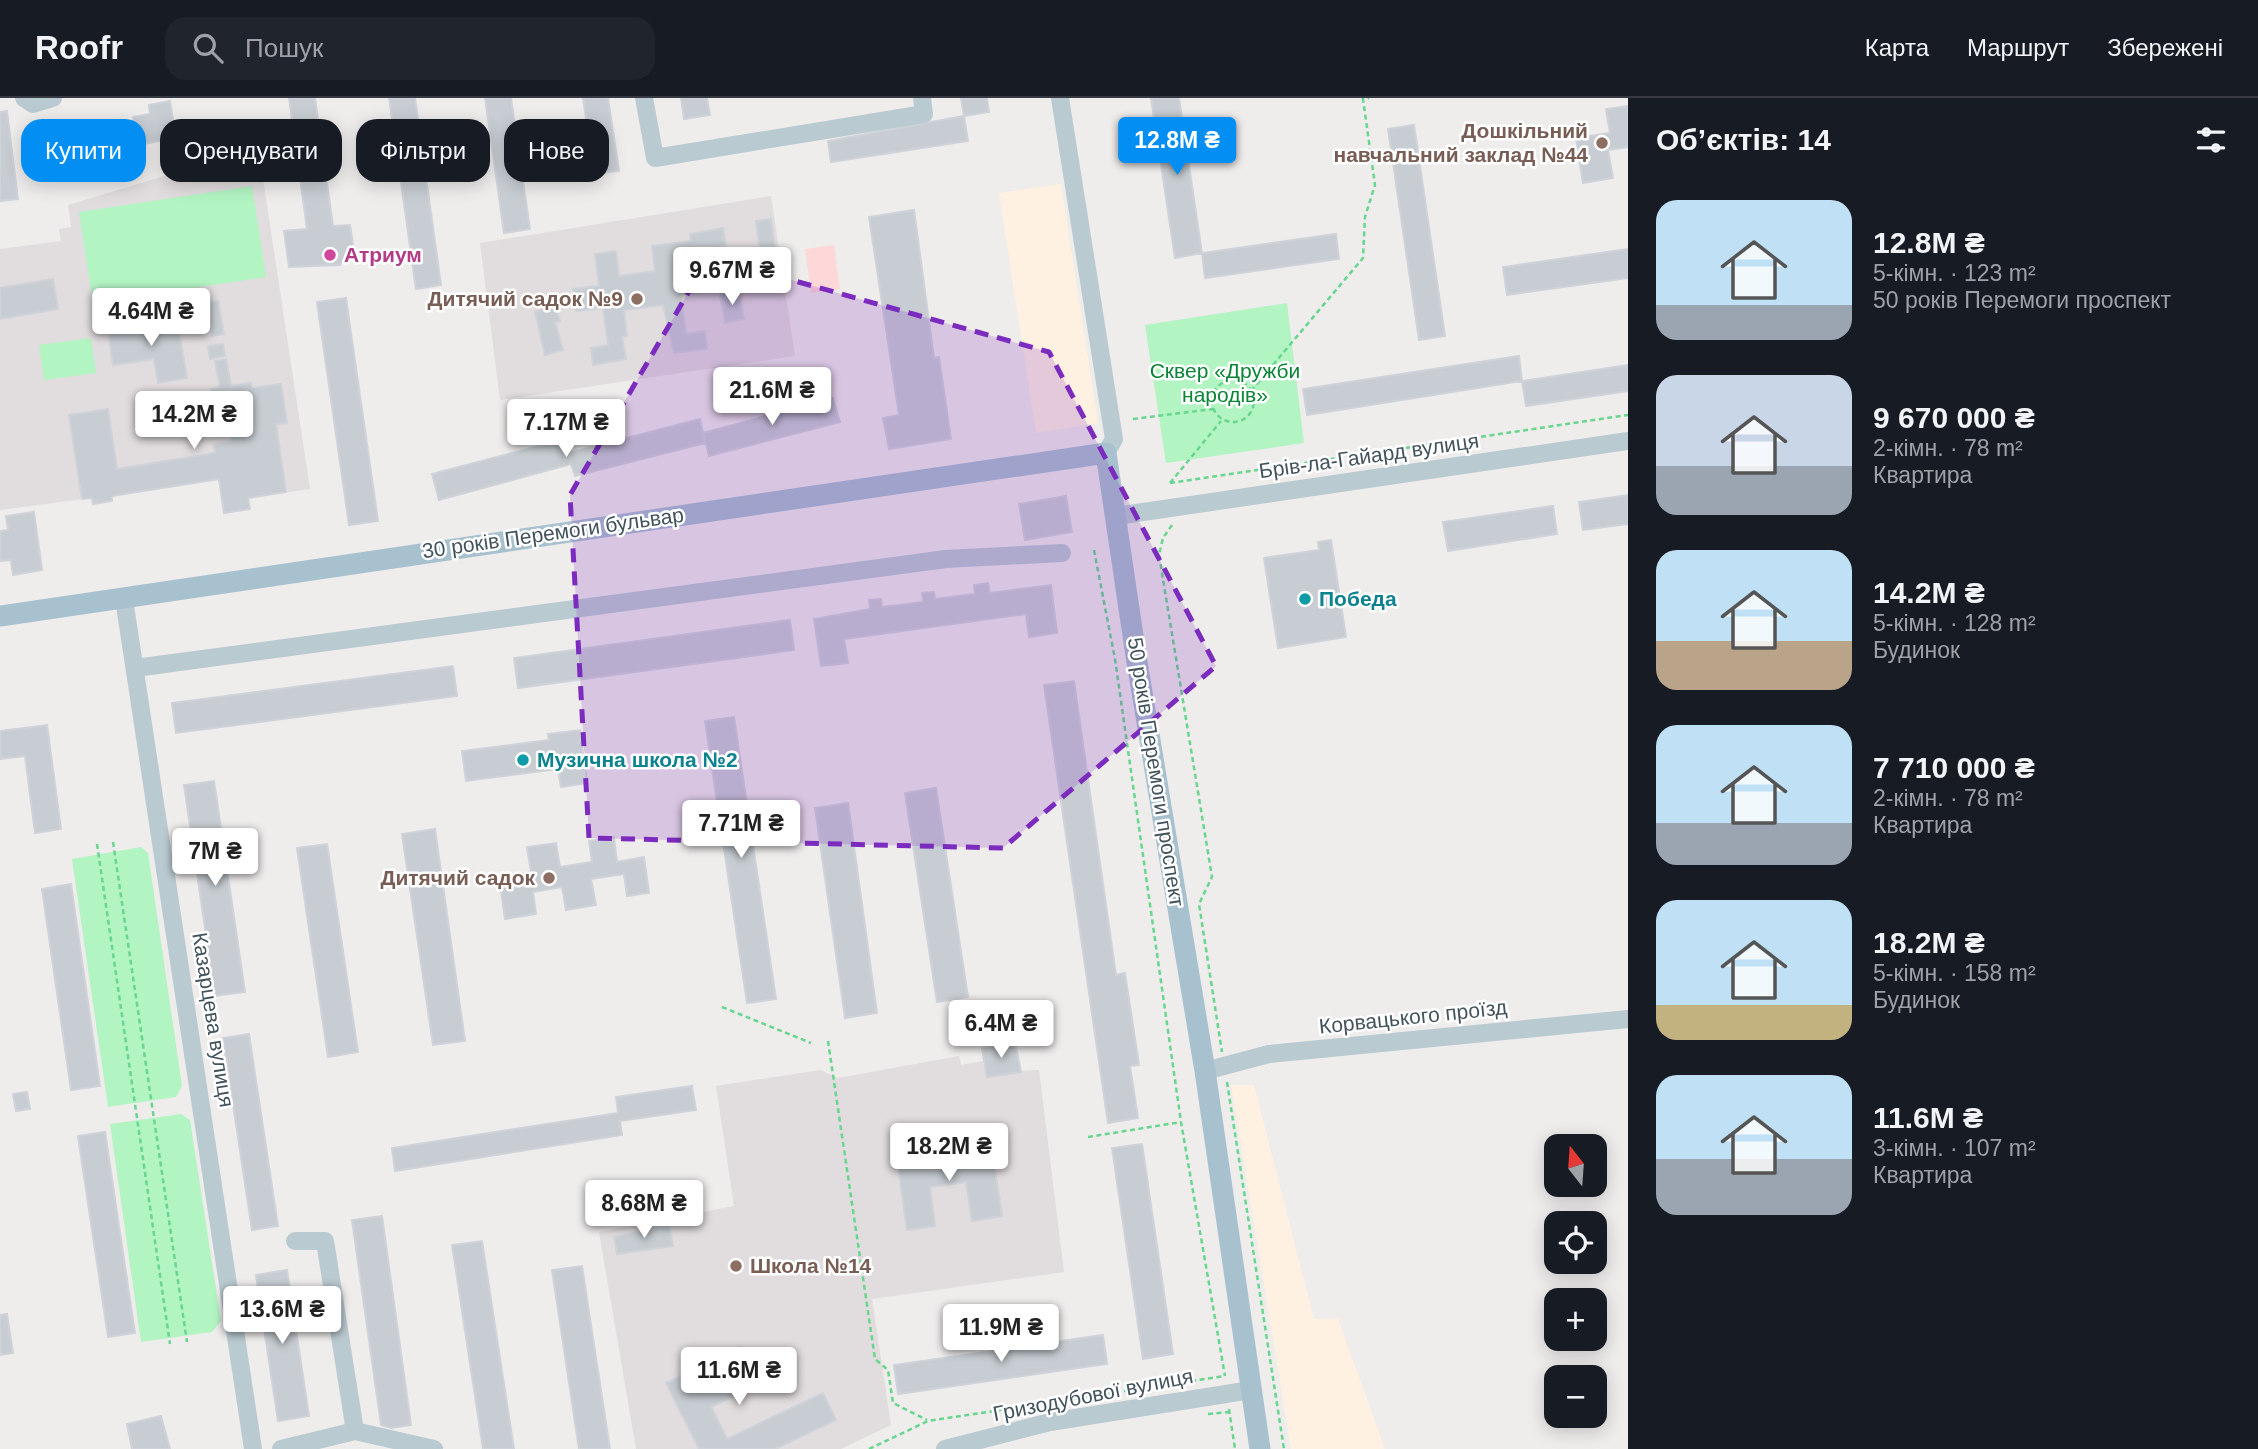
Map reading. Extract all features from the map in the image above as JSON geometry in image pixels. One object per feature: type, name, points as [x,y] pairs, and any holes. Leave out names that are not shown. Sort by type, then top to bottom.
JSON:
[{"type":"main road","name":"50 років Перемоги проспект","points":[[1106,453],[1136,656],[1215,1070],[1251,1391],[1261,1449]]},
{"type":"main road","name":"30 років Перемоги бульвар","points":[[0,616],[1106,453]]},
{"type":"street","points":[[24,98],[33,104],[53,98]]},
{"type":"street","points":[[644,98],[655,158],[924,114],[922,98]]},
{"type":"street","name":"50 років Перемоги проспект","points":[[1060,98],[1114,439],[1106,453]]},
{"type":"street","name":"Брів-ла-Гайард вулиця","points":[[1116,516],[1628,441]]},
{"type":"street","points":[[135,668],[946,559],[1062,554]]},
{"type":"street","name":"Казарцева вулиця","points":[[124,599],[253,1449]]},
{"type":"street","name":"Корвацького проїзд","points":[[1215,1070],[1269,1054],[1628,1019]]},
{"type":"street","points":[[295,1241],[325,1241],[355,1431]]},
{"type":"street","name":"Гризодубової вулиця","points":[[945,1449],[1050,1422],[1251,1391]]},
{"type":"street","points":[[281,1449],[355,1431],[434,1449]]},
{"type":"path","points":[[1251,391],[1363,258],[1365,217],[1375,185],[1363,99],[1369,98]]},
{"type":"path","points":[[1227,381],[1240,382],[1251,391],[1254,404],[1248,416],[1235,422],[1222,420],[1213,409],[1216,389],[1227,381]]},
{"type":"path","points":[[1133,419],[1213,409]]},
{"type":"path","points":[[1222,420],[1170,483],[1628,415]]},
{"type":"path","points":[[1175,521],[1163,538],[1158,555],[1212,877],[1199,904],[1215,1070],[1284,1449]]},
{"type":"path","points":[[1094,550],[1115,659],[1181,1122],[1225,1376]]},
{"type":"path","points":[[113,842],[187,1342]]},
{"type":"path","points":[[97,845],[170,1344]]},
{"type":"path","points":[[722,1007],[811,1043]]},
{"type":"path","points":[[828,1041],[875,1359],[888,1370],[893,1403],[928,1421]]},
{"type":"path","points":[[1088,1137],[1181,1122]]},
{"type":"highlighted area","points":[[709,257],[1049,352],[1216,666],[1003,848],[589,838],[570,495]]},
{"type":"shaded area","points":[[160,177],[160,182],[263,182],[310,489],[249,498],[250,509],[224,513],[217,469],[112,496],[112,501],[93,504],[91,498],[0,510],[0,249],[61,241],[59,229],[71,227],[68,205]]},
{"type":"shaded area","points":[[1061,184],[1098,423],[1036,433],[999,193]]},
{"type":"shaded area","name":"Дитячий садок №9","points":[[771,196],[795,356],[500,400],[480,243]]},
{"type":"shaded area","points":[[834,245],[840,289],[811,293],[805,249]]},
{"type":"shaded area","name":"Школа №14","points":[[1015,1042],[1021,1071],[1039,1070],[1064,1272],[872,1299],[891,1425],[841,1449],[636,1449],[599,1232],[734,1206],[716,1086],[820,1070],[838,1078],[959,1056],[961,1065],[983,1061],[982,1048]]},
{"type":"shaded area","points":[[1231,1085],[1254,1085],[1314,1319],[1338,1319],[1385,1449],[1291,1449]]},
{"type":"green space","points":[[252,186],[266,277],[93,303],[79,212]]},
{"type":"green space","name":"Сквер «Дружби народів»","points":[[1287,303],[1304,443],[1166,463],[1145,325]]},
{"type":"green space","points":[[91,338],[96,373],[44,380],[39,345]]},
{"type":"green space","points":[[141,847],[148,853],[182,1086],[176,1097],[108,1107],[72,859]]},
{"type":"green space","points":[[181,1114],[190,1120],[221,1321],[212,1332],[141,1342],[110,1124]]},
{"type":"building","points":[[289,98],[315,98],[318,119],[292,119]]},
{"type":"building","points":[[389,98],[415,98],[418,119],[392,119]]},
{"type":"building","points":[[485,98],[511,98],[514,119],[504,119],[504,182],[523,182],[530,229],[504,233]]},
{"type":"building","points":[[583,98],[608,98],[619,171],[609,172],[609,119],[586,119]]},
{"type":"building","points":[[681,98],[707,98],[710,115],[684,119]]},
{"type":"building","points":[[961,98],[987,98],[989,112],[964,116]]},
{"type":"building","points":[[1151,98],[1179,98],[1202,253],[1175,258]]},
{"type":"building","points":[[170,101],[173,119],[160,119],[160,141],[146,144],[146,119],[133,117],[150,114],[149,105]]},
{"type":"building","name":"Дошкільний навчальний заклад №44","points":[[1628,106],[1628,147],[1608,150],[1613,178],[1583,183],[1576,138],[1610,133],[1606,109]]},
{"type":"building","points":[[7,111],[18,199],[0,201],[0,112]]},
{"type":"building","points":[[964,116],[968,141],[831,162],[828,141]]},
{"type":"building","points":[[1414,125],[1445,336],[1419,340],[1388,129]]},
{"type":"building","points":[[301,182],[327,182],[333,226],[350,225],[353,244],[340,265],[289,267],[284,231],[307,229]]},
{"type":"building","points":[[401,182],[427,182],[441,285],[416,289]]},
{"type":"building","points":[[914,210],[934,358],[939,357],[951,439],[889,449],[883,418],[899,415],[869,217]]},
{"type":"building","points":[[771,219],[775,250],[760,252],[756,221]]},
{"type":"building","points":[[723,228],[726,246],[701,250],[706,292],[681,295],[686,334],[705,331],[707,349],[674,353],[663,305],[624,310],[627,336],[622,337],[626,359],[593,365],[591,348],[608,345],[603,308],[576,311],[573,289],[599,286],[595,254],[616,251],[619,276],[655,271],[652,246],[691,241],[690,234]]},
{"type":"building","points":[[1336,234],[1339,259],[1205,278],[1202,253]]},
{"type":"building","points":[[1628,249],[1628,278],[1507,295],[1503,267]]},
{"type":"building","points":[[53,279],[58,309],[0,319],[0,288]]},
{"type":"building","points":[[739,291],[744,319],[725,323],[720,294]]},
{"type":"building","points":[[346,298],[378,521],[349,525],[317,302]]},
{"type":"building","points":[[218,301],[224,334],[212,336],[206,302]]},
{"type":"building","points":[[555,306],[560,321],[555,322],[563,350],[545,355],[535,312]]},
{"type":"building","points":[[177,319],[187,378],[158,383],[154,359],[113,365],[108,330]]},
{"type":"building","points":[[223,344],[225,356],[210,359],[208,346]]},
{"type":"building","points":[[1519,356],[1522,381],[1307,415],[1303,389]]},
{"type":"building","points":[[226,359],[231,386],[251,383],[252,388],[281,384],[287,423],[276,424],[286,492],[248,498],[250,509],[224,513],[219,479],[112,496],[112,501],[93,504],[92,498],[82,499],[69,415],[108,409],[117,469],[215,453],[214,445],[231,441],[227,415],[215,417],[211,389],[220,387],[215,361]]},
{"type":"building","points":[[1628,365],[1628,391],[1526,406],[1522,381]]},
{"type":"building","points":[[833,398],[840,422],[709,456],[703,433]]},
{"type":"building","points":[[700,419],[705,443],[575,476],[571,464],[439,500],[432,474],[565,439],[569,453]]},
{"type":"building","points":[[1628,495],[1628,524],[1583,530],[1579,502]]},
{"type":"building","points":[[1066,496],[1072,532],[1025,540],[1019,504]]},
{"type":"building","points":[[1553,506],[1557,534],[1448,551],[1443,522]]},
{"type":"building","points":[[34,512],[42,570],[13,575],[11,560],[0,561],[0,531],[8,530],[6,516]]},
{"type":"building","name":"Победа","points":[[1331,540],[1346,637],[1278,648],[1264,558],[1319,550],[1318,542]]},
{"type":"building","points":[[988,583],[990,593],[1051,585],[1057,633],[1029,637],[1026,614],[844,639],[848,663],[821,666],[814,619],[870,609],[869,600],[881,599],[882,607],[923,602],[922,593],[934,592],[935,599],[975,594],[974,585]]},
{"type":"building","points":[[790,620],[794,650],[518,688],[514,658]]},
{"type":"building","points":[[453,666],[457,696],[176,733],[172,703]]},
{"type":"building","points":[[1074,681],[1116,975],[1125,973],[1139,1065],[1130,1066],[1138,1118],[1108,1123],[1044,685]]},
{"type":"building","points":[[734,717],[776,999],[747,1003],[705,721]]},
{"type":"building","points":[[47,725],[61,829],[35,833],[25,756],[0,759],[0,731]]},
{"type":"building","name":"Музична школа №2","points":[[580,730],[587,783],[561,787],[558,769],[466,781],[462,751],[549,740],[548,734]]},
{"type":"building","points":[[214,781],[245,992],[215,996],[184,785]]},
{"type":"building","points":[[936,788],[968,997],[937,1002],[905,793]]},
{"type":"building","points":[[848,803],[877,1013],[845,1018],[815,808]]},
{"type":"building","points":[[435,829],[465,1041],[433,1045],[402,834]]},
{"type":"building","name":"Дитячий садок","points":[[614,837],[617,862],[644,857],[649,893],[627,896],[624,874],[591,879],[596,905],[566,910],[562,887],[533,892],[536,914],[505,919],[499,877],[531,872],[527,847],[556,843],[560,867],[592,862],[589,841]]},
{"type":"building","points":[[327,844],[358,1052],[328,1057],[297,848]]},
{"type":"building","points":[[71,884],[100,1086],[71,1090],[42,889]]},
{"type":"building","points":[[249,1034],[278,1226],[252,1230],[223,1038]]},
{"type":"building","points":[[1015,1042],[1021,1072],[987,1077],[982,1048]]},
{"type":"building","points":[[692,1086],[696,1110],[620,1121],[622,1135],[395,1171],[392,1148],[618,1113],[616,1097]]},
{"type":"building","points":[[27,1092],[30,1109],[16,1111],[13,1094]]},
{"type":"building","points":[[105,1132],[135,1333],[108,1337],[78,1136]]},
{"type":"building","points":[[990,1137],[1002,1216],[972,1221],[966,1182],[930,1187],[935,1226],[907,1230],[896,1151],[924,1147],[927,1169],[963,1164],[960,1142]]},
{"type":"building","points":[[1142,1144],[1173,1354],[1143,1359],[1112,1148]]},
{"type":"building","points":[[382,1216],[411,1425],[391,1428],[381,1425],[352,1220]]},
{"type":"building","points":[[669,1225],[673,1246],[617,1254],[614,1237]]},
{"type":"building","points":[[482,1241],[514,1449],[483,1449],[452,1245]]},
{"type":"building","points":[[582,1266],[610,1449],[579,1449],[552,1270]]},
{"type":"building","points":[[287,1270],[309,1416],[278,1421],[256,1275]]},
{"type":"building","points":[[7,1314],[13,1353],[0,1355],[0,1315]]},
{"type":"building","points":[[1103,1335],[1107,1364],[898,1394],[894,1365]]},
{"type":"building","points":[[740,1346],[759,1384],[711,1407],[727,1439],[823,1393],[836,1420],[775,1449],[699,1449],[666,1383]]},
{"type":"building","points":[[161,1416],[170,1449],[132,1449],[127,1424]]},
{"type":"place","name":"Дошкільний навчальний заклад №44","points":[[1602,143]]},
{"type":"place","name":"Атриум","points":[[330,255]]},
{"type":"place","name":"Дитячий садок №9","points":[[637,299]]},
{"type":"place","name":"Победа","points":[[1305,599]]},
{"type":"place","name":"Музична школа №2","points":[[523,760]]},
{"type":"place","name":"Дитячий садок","points":[[549,878]]},
{"type":"place","name":"Школа №14","points":[[736,1266]]}]
